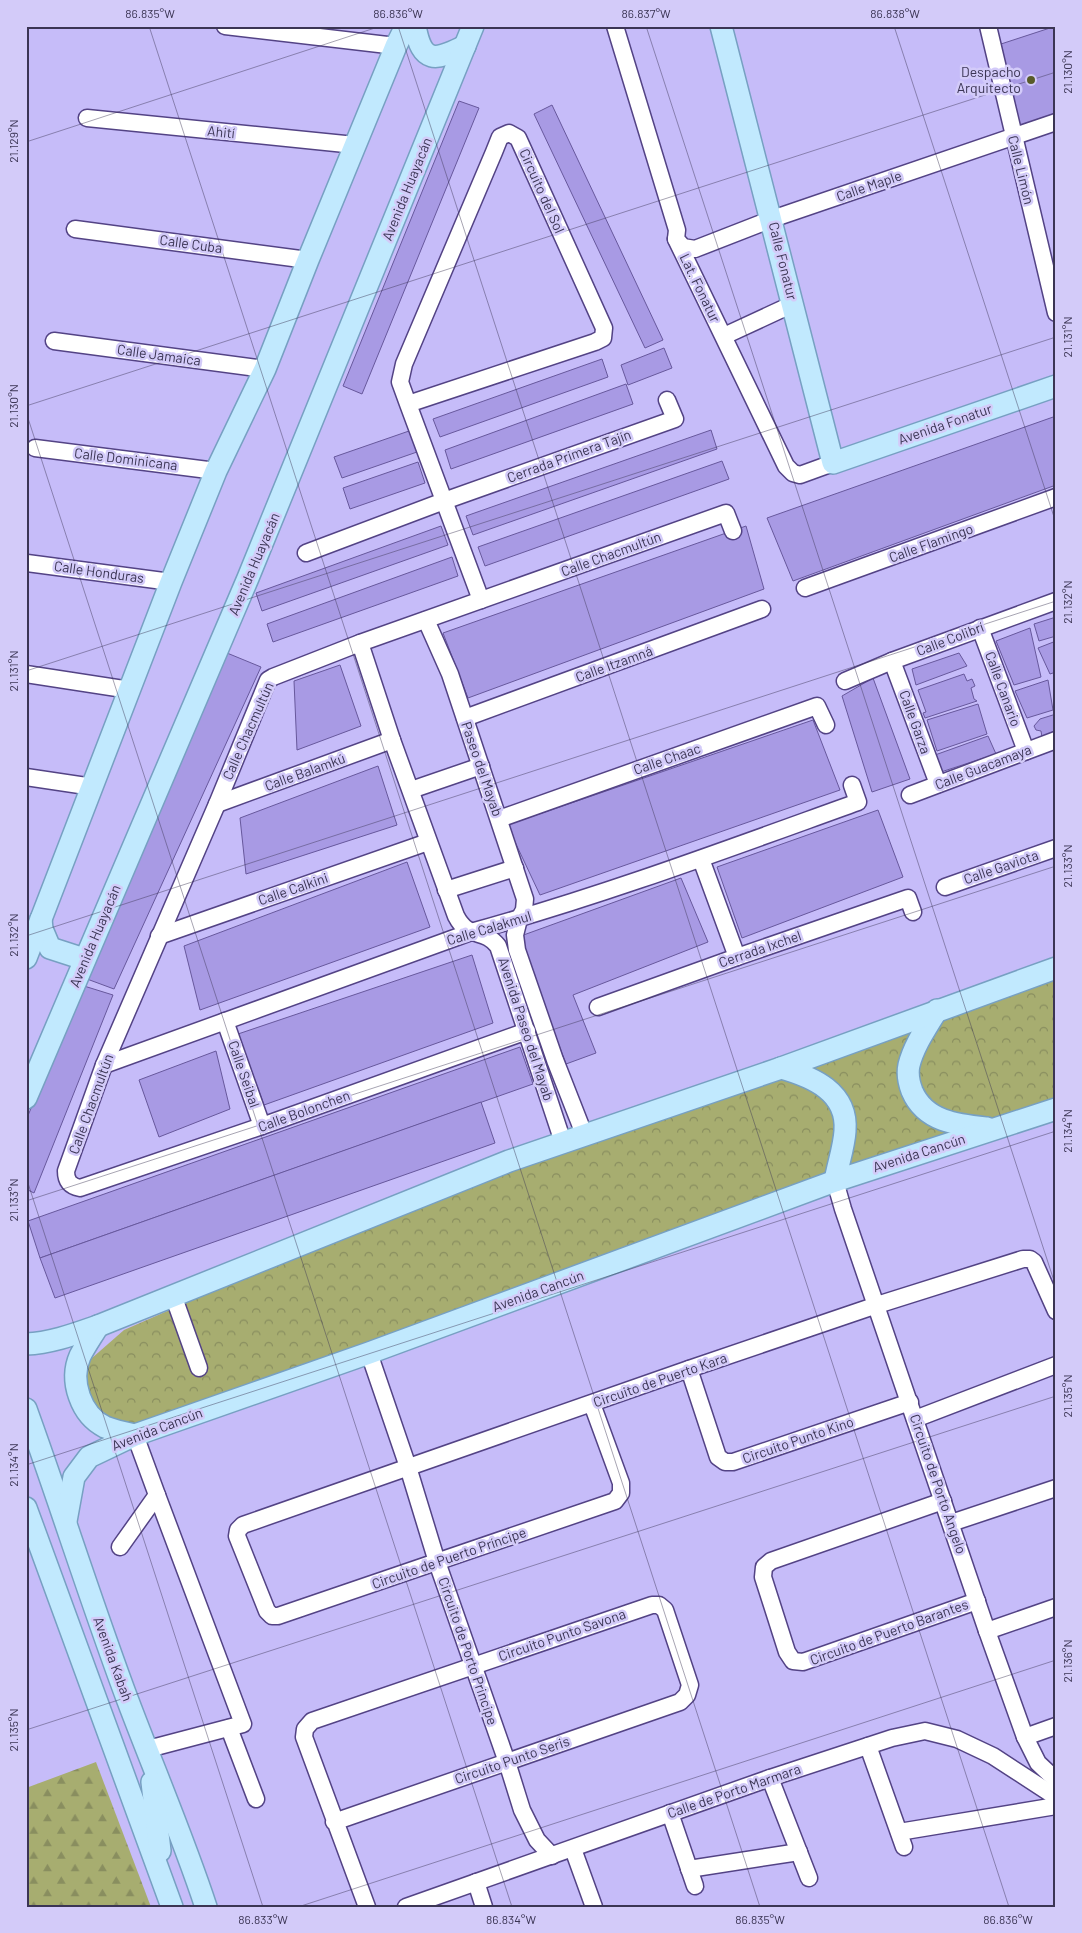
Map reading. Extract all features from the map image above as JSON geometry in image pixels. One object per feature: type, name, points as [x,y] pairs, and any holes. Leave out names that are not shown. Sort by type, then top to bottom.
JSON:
[{"type":"main road","points":[[26,958],[171,582],[216,471],[265,369],[355,145],[406,26]]},
{"type":"main road","points":[[415,26],[421,46],[430,56],[438,58],[465,46]]},
{"type":"main road","name":"Avenida Huayacán","points":[[26,1098],[248,578],[473,26]]},
{"type":"main road","name":"Calle Fonatur","points":[[721,26],[833,463]]},
{"type":"main road","name":"Avenida Fonatur","points":[[833,463],[1056,386]]},
{"type":"main road","points":[[42,919],[43,934],[50,948],[84,959]]},
{"type":"main road","points":[[26,1344],[38,1344],[98,1326],[509,1161],[781,1068],[1056,968]]},
{"type":"main road","points":[[937,1010],[911,1060],[908,1075],[914,1095],[921,1106],[936,1118],[993,1129]]},
{"type":"main road","points":[[781,1068],[806,1075],[829,1089],[844,1113],[845,1132],[835,1181]]},
{"type":"main road","name":"Avenida Cancún","points":[[66,1521],[74,1477],[89,1457],[135,1435],[368,1353],[835,1181],[1056,1109]]},
{"type":"main road","points":[[98,1326],[80,1357],[76,1372],[76,1383],[83,1406],[104,1426],[135,1435]]},
{"type":"main road","name":"Avenida Kabah","points":[[26,1409],[128,1702],[148,1749],[206,1907]]},
{"type":"main road","points":[[26,1508],[168,1897]]},
{"type":"main road","points":[[148,1749],[168,1897]]},
{"type":"street","points":[[224,26],[396,46]]},
{"type":"street","name":"Lat. Fonatur","points":[[615,26],[677,230],[679,243],[786,466],[793,473],[800,475],[833,463]]},
{"type":"street","name":"Calle Limón","points":[[988,26],[1056,313]]},
{"type":"street","name":"Ahití","points":[[87,118],[355,145]]},
{"type":"street","name":"Calle Maple","points":[[679,243],[696,249],[772,219],[1056,122]]},
{"type":"street","name":"Circuito del Sol","points":[[509,133],[518,138],[604,328],[603,338],[408,404],[400,382],[404,364],[500,137],[509,133]]},
{"type":"street","name":"Calle Cuba","points":[[75,229],[308,260]]},
{"type":"street","points":[[724,336],[793,304]]},
{"type":"street","name":"Calle Jamaica","points":[[54,341],[265,369]]},
{"type":"street","name":"Cerrada Primera Tajín","points":[[444,501],[675,419],[667,400]]},
{"type":"street","points":[[408,404],[481,600]]},
{"type":"street","name":"Calle Dominicana","points":[[35,448],[216,471]]},
{"type":"street","name":"Calle Flamingo","points":[[805,588],[1056,497]]},
{"type":"street","points":[[306,553],[444,501]]},
{"type":"street","name":"Calle Chacmultún","points":[[80,1188],[74,1187],[69,1183],[66,1171],[104,1065],[217,804],[268,680],[273,676],[360,643],[726,513],[733,531]]},
{"type":"street","name":"Calle Honduras","points":[[27,562],[171,582]]},
{"type":"street","name":"Calle Colibrí","points":[[845,681],[892,661],[1056,601]]},
{"type":"street","name":"Calle Itzamná","points":[[465,718],[762,609]]},
{"type":"street","name":"Paseo del Mayab","points":[[426,620],[450,674],[525,899],[524,910],[519,919]]},
{"type":"street","name":"Calle Canario","points":[[980,628],[1026,751]]},
{"type":"street","points":[[360,643],[392,740],[446,890],[461,926],[471,932]]},
{"type":"street","name":"Calle Garza","points":[[892,661],[938,784]]},
{"type":"street","points":[[26,674],[130,690]]},
{"type":"street","name":"Calle Chaac","points":[[499,818],[817,706],[826,725]]},
{"type":"street","name":"Calle Balamkú","points":[[217,804],[392,740]]},
{"type":"street","name":"Calle Guacamaya","points":[[910,795],[1056,740]]},
{"type":"street","points":[[411,790],[481,766]]},
{"type":"street","points":[[26,777],[93,787]]},
{"type":"street","name":"Calle Calakmul","points":[[104,1065],[471,932],[519,919],[702,859],[858,802],[852,785]]},
{"type":"street","name":"Calle Calkini","points":[[159,936],[428,842]]},
{"type":"street","name":"Calle Gaviota","points":[[946,887],[1056,848]]},
{"type":"street","points":[[702,859],[737,957]]},
{"type":"street","points":[[446,890],[515,868]]},
{"type":"street","name":"Cerrada Ixchel","points":[[598,1007],[908,898],[913,912]]},
{"type":"street","name":"Avenida Paseo del Mayab","points":[[519,919],[515,935],[517,950],[555,1060],[584,1134]]},
{"type":"street","name":"Avenida Paseo del Mayab","points":[[471,932],[492,938],[498,946],[563,1142]]},
{"type":"street","name":"Calle Seibal","points":[[225,1021],[262,1126]]},
{"type":"street","name":"Calle Bolonchen","points":[[80,1188],[262,1126],[527,1031]]},
{"type":"street","name":"Circuito de Porto Angelo","points":[[835,1181],[987,1631],[1025,1737],[1038,1763],[1056,1780]]},
{"type":"street","name":"Circuito de Puerto Kara","points":[[238,1530],[243,1525],[689,1369],[1023,1259],[1030,1259],[1034,1262],[1056,1310]]},
{"type":"street","points":[[173,1295],[199,1368]]},
{"type":"street","name":"Circuito de Porto Principe","points":[[368,1353],[408,1467],[437,1562],[522,1810],[537,1840],[552,1856]]},
{"type":"street","points":[[915,1418],[1056,1365]]},
{"type":"street","name":"Circuito Punto Kino","points":[[689,1369],[718,1457],[725,1462],[733,1462],[910,1402]]},
{"type":"street","name":"Circuito de Puerto Príncipe","points":[[238,1530],[237,1536],[266,1611],[272,1616],[278,1616],[615,1501],[621,1493],[621,1483],[592,1404]]},
{"type":"street","points":[[135,1435],[243,1724],[148,1749]]},
{"type":"street","points":[[951,1523],[1056,1488]]},
{"type":"street","points":[[120,1547],[157,1495]]},
{"type":"street","name":"Circuito de Puerto Barantes","points":[[943,1501],[771,1561],[764,1567],[763,1577],[787,1652],[793,1660],[803,1662],[977,1600]]},
{"type":"street","name":"Circuito Punto Savona","points":[[334,1822],[304,1737],[305,1729],[312,1721],[652,1605],[659,1605],[665,1610],[690,1685],[688,1695]]},
{"type":"street","points":[[987,1631],[1056,1607]]},
{"type":"street","name":"Circuito Punto Seris","points":[[334,1822],[680,1702],[688,1695]]},
{"type":"street","points":[[1025,1737],[1056,1726]]},
{"type":"street","points":[[230,1728],[256,1799]]},
{"type":"street","name":"Calle de Porto Marmara","points":[[406,1907],[770,1778],[892,1738],[925,1731],[957,1739],[993,1756],[1056,1797]]},
{"type":"street","points":[[868,1746],[902,1840],[1056,1806]]},
{"type":"street","points":[[770,1778],[809,1878]]},
{"type":"street","points":[[670,1813],[695,1886]]},
{"type":"street","points":[[334,1822],[367,1907]]},
{"type":"street","points":[[573,1849],[594,1907]]},
{"type":"street","points":[[689,1869],[799,1852]]},
{"type":"street","points":[[476,1882],[484,1907]]},
{"type":"green space","points":[[1056,968],[1056,1109],[135,1435],[104,1426],[76,1372],[124,1330],[509,1161]]},
{"type":"green space","points":[[96,1762],[151,1907],[26,1907],[26,1788]]},
{"type":"building","name":"Despacho Arquitecto","points":[[1056,26],[1056,115],[1017,128],[998,45]]},
{"type":"building","points":[[459,101],[479,108],[362,394],[343,386]]},
{"type":"building","points":[[552,105],[663,340],[645,348],[534,114]]},
{"type":"building","points":[[664,348],[672,368],[628,385],[621,365]]},
{"type":"building","points":[[602,359],[608,377],[440,437],[433,419]]},
{"type":"building","points":[[626,384],[633,404],[451,469],[445,450]]},
{"type":"building","points":[[1056,416],[1056,485],[793,581],[767,518]]},
{"type":"building","points":[[711,430],[717,449],[473,535],[466,516]]},
{"type":"building","points":[[409,431],[417,452],[342,478],[334,457]]},
{"type":"building","points":[[722,461],[729,479],[485,566],[478,547]]},
{"type":"building","points":[[418,462],[425,483],[350,509],[343,488]]},
{"type":"building","points":[[441,526],[448,545],[262,611],[256,593]]},
{"type":"building","points":[[746,526],[764,589],[468,698],[443,633]]},
{"type":"building","points":[[452,557],[458,576],[273,642],[267,624]]},
{"type":"building","points":[[1056,617],[1056,636],[1039,641],[1034,624]]},
{"type":"building","points":[[1030,628],[1041,677],[1014,685],[996,641]]},
{"type":"building","points":[[1056,641],[1056,672],[1050,674],[1038,648]]},
{"type":"building","points":[[227,653],[261,667],[114,989],[87,979]]},
{"type":"building","points":[[959,653],[967,666],[916,685],[912,669]]},
{"type":"building","points":[[340,665],[361,726],[297,750],[294,681]]},
{"type":"building","points":[[964,674],[967,681],[972,679],[975,686],[971,688],[974,699],[977,701],[925,718],[923,713],[926,712],[918,690]]},
{"type":"building","points":[[873,678],[910,779],[872,792],[842,696]]},
{"type":"building","points":[[1048,680],[1053,710],[1027,718],[1015,691]]},
{"type":"building","points":[[978,704],[987,734],[937,751],[927,720]]},
{"type":"building","points":[[1056,714],[1056,732],[1042,737],[1041,731],[1036,730],[1034,726],[1040,719]]},
{"type":"building","points":[[813,720],[840,790],[540,895],[507,825]]},
{"type":"building","points":[[988,736],[996,754],[941,772],[935,755]]},
{"type":"building","points":[[378,766],[397,825],[246,874],[240,818]]},
{"type":"building","points":[[878,810],[903,877],[742,938],[717,867]]},
{"type":"building","points":[[407,862],[430,927],[200,1010],[184,946]]},
{"type":"building","points":[[681,878],[708,942],[573,995],[596,1053],[566,1064],[518,937]]},
{"type":"building","points":[[472,955],[493,1023],[264,1105],[238,1034]]},
{"type":"building","points":[[84,986],[113,995],[34,1193],[26,1189],[26,1120]]},
{"type":"building","points":[[520,1047],[533,1084],[40,1258],[28,1221]]},
{"type":"building","points":[[216,1051],[230,1109],[159,1137],[139,1080]]},
{"type":"building","points":[[481,1102],[495,1143],[55,1298],[40,1258]]},
{"type":"place","name":"Despacho Arquitecto","points":[[1031,80]]}]
